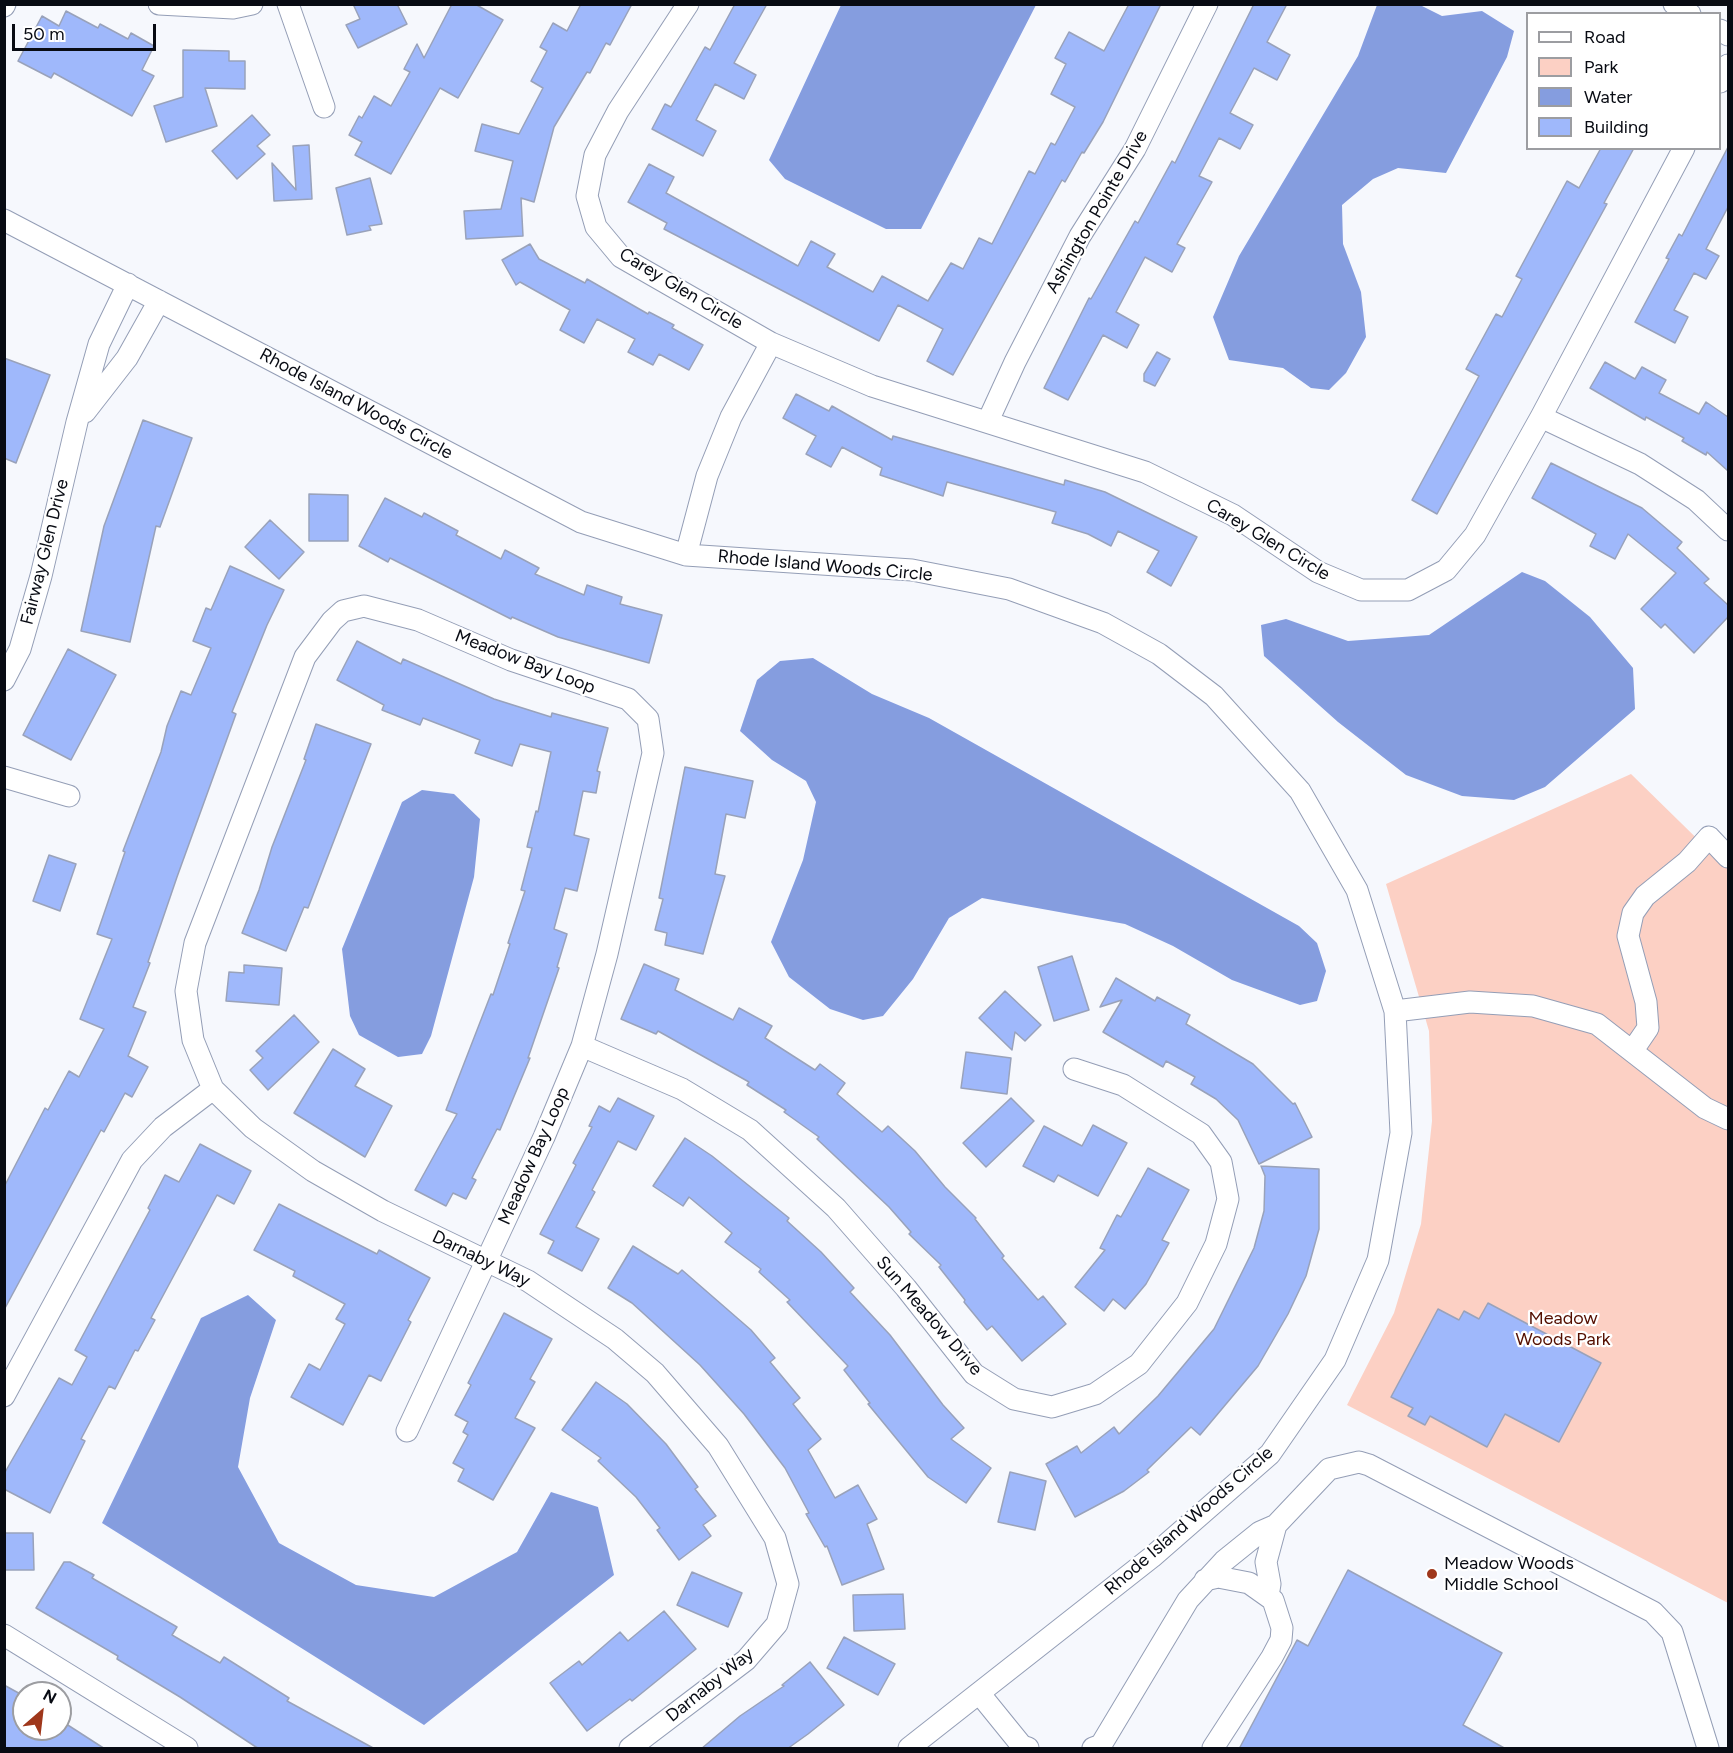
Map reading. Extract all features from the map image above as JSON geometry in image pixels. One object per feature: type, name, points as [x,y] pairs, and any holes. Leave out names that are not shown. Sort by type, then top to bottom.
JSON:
[{"type":"street","points":[[159,4],[233,8],[252,4]]},
{"type":"street","points":[[288,4],[324,107]]},
{"type":"street","name":"Carey Glen Circle","points":[[688,4],[618,111],[595,155],[587,196],[596,227],[621,257],[771,343],[872,386],[1145,472],[1233,515],[1318,572],[1361,591],[1408,590],[1446,570],[1475,535],[1541,417],[1683,150]]},
{"type":"street","name":"Ashington Pointe Drive","points":[[988,421],[1015,362],[1080,236],[1135,149],[1207,4]]},
{"type":"street","points":[[1674,4],[1687,12]]},
{"type":"street","name":"Rhode Island Woods Circle","points":[[4,220],[582,522],[686,555],[912,570],[1009,589],[1103,623],[1159,654],[1214,696],[1300,791],[1358,890],[1395,1011],[1401,1133],[1378,1260],[1335,1360],[1270,1454],[1152,1557],[909,1749]]},
{"type":"street","name":"Fairway Glen Drive","points":[[4,680],[20,649],[41,576],[77,422],[99,344],[128,284]]},
{"type":"street","name":"Fairway Glen Drive","points":[[77,422],[127,358],[159,301]]},
{"type":"street","points":[[686,555],[707,476],[731,417],[771,343]]},
{"type":"street","points":[[99,344],[127,358]]},
{"type":"street","points":[[1541,417],[1640,464],[1696,500],[1728,530]]},
{"type":"street","name":"Meadow Bay Loop","points":[[213,1089],[193,1041],[186,991],[195,943],[306,657],[332,621],[343,611],[364,606],[418,620],[511,660],[628,699],[648,719],[653,753],[607,954],[582,1046],[544,1137],[407,1431]]},
{"type":"street","points":[[4,777],[69,796]]},
{"type":"street","points":[[1633,1050],[1648,1028],[1646,1002],[1628,936],[1633,913],[1645,896],[1687,862],[1709,837],[1728,856]]},
{"type":"street","points":[[1395,1011],[1470,1002],[1533,1006],[1597,1024],[1706,1108],[1728,1119]]},
{"type":"street","name":"Sun Meadow Drive","points":[[582,1046],[681,1089],[750,1130],[836,1208],[906,1288],[974,1374],[1014,1399],[1052,1407],[1095,1394],[1139,1364],[1187,1303],[1216,1244],[1228,1199],[1221,1162],[1201,1134],[1123,1084],[1074,1069]]},
{"type":"street","points":[[4,1396],[132,1160],[164,1127],[213,1089]]},
{"type":"street","name":"Darnaby Way","points":[[213,1089],[253,1128],[313,1171],[383,1211],[528,1281],[615,1339],[656,1373],[718,1446],[775,1538],[789,1584],[777,1624],[746,1660],[630,1749]]},
{"type":"street","points":[[1098,1747],[1177,1615],[1205,1580],[1251,1539],[1276,1525],[1329,1469],[1359,1462],[1383,1471],[1642,1604],[1663,1621],[1672,1632],[1708,1749]]},
{"type":"street","points":[[1268,1596],[1270,1584],[1266,1563],[1276,1525]]},
{"type":"street","points":[[1205,1580],[1231,1578],[1249,1583],[1268,1596],[1278,1613],[1281,1640],[1251,1693],[1213,1749]]},
{"type":"street","points":[[4,1635],[187,1749]]},
{"type":"street","points":[[979,1693],[1024,1748]]},
{"type":"green space","name":"Meadow Woods Park","points":[[1631,774],[1728,869],[1728,1603],[1347,1405],[1394,1313],[1421,1224],[1432,1121],[1429,1031],[1386,884]]},
{"type":"water","points":[[841,5],[1036,5],[921,229],[886,229],[785,179],[769,160]]},
{"type":"water","points":[[1377,5],[1420,5],[1442,16],[1482,11],[1514,31],[1507,57],[1446,173],[1398,168],[1373,179],[1342,205],[1343,244],[1361,292],[1366,337],[1346,373],[1329,390],[1311,388],[1283,368],[1229,360],[1213,317],[1239,256],[1358,56]]},
{"type":"water","points":[[1522,572],[1545,581],[1590,617],[1633,668],[1635,709],[1545,787],[1514,800],[1462,796],[1406,775],[1338,722],[1264,656],[1261,625],[1286,619],[1348,641],[1429,635]]},
{"type":"water","points":[[813,658],[872,694],[929,718],[1299,926],[1317,943],[1326,971],[1317,1001],[1300,1005],[1232,980],[1173,946],[1125,924],[982,898],[949,918],[913,979],[883,1016],[863,1020],[830,1009],[789,977],[771,942],[803,860],[816,802],[806,781],[772,760],[740,731],[757,680],[780,661]]},
{"type":"water","points":[[422,790],[454,794],[480,819],[474,877],[431,1036],[422,1054],[398,1057],[359,1035],[350,1016],[342,949],[402,802]]},
{"type":"water","points":[[248,1295],[276,1320],[250,1398],[238,1467],[279,1543],[356,1585],[434,1597],[517,1552],[551,1492],[598,1507],[614,1575],[424,1725],[102,1523],[201,1318]]},
{"type":"building","points":[[353,4],[397,4],[407,24],[358,48],[346,25],[360,19]]},
{"type":"building","points":[[452,4],[475,4],[503,20],[458,98],[440,88],[391,174],[355,155],[362,142],[349,135],[359,116],[362,118],[374,96],[391,106],[410,72],[404,69],[417,44],[424,58]]},
{"type":"building","points":[[581,4],[632,4],[610,45],[606,43],[590,73],[587,72],[554,127],[534,202],[521,198],[523,236],[466,239],[464,211],[501,209],[513,161],[475,151],[482,124],[519,134],[543,88],[531,81],[547,51],[540,47],[553,23],[567,31]]},
{"type":"building","points":[[735,4],[767,4],[734,63],[756,75],[744,99],[715,84],[696,120],[716,131],[703,156],[652,129],[665,104],[671,107],[705,47],[710,50]]},
{"type":"building","points":[[1129,4],[1161,4],[1103,122],[1065,182],[1062,180],[953,375],[927,361],[943,329],[898,305],[879,341],[664,229],[667,223],[628,202],[649,164],[674,177],[666,193],[798,266],[811,241],[835,254],[827,267],[873,292],[882,276],[928,301],[951,263],[963,269],[979,238],[992,244],[1029,171],[1035,174],[1051,143],[1055,145],[1075,107],[1051,94],[1066,64],[1055,58],[1069,32],[1104,51]]},
{"type":"building","points":[[1254,4],[1287,4],[1267,42],[1290,55],[1277,80],[1254,68],[1230,113],[1253,125],[1240,149],[1219,138],[1199,176],[1212,182],[1177,244],[1185,248],[1172,272],[1145,257],[1116,312],[1139,325],[1127,348],[1103,335],[1068,400],[1044,388],[1089,298],[1091,299],[1135,221],[1138,223],[1172,161],[1175,163]]},
{"type":"building","points":[[66,11],[98,28],[100,24],[128,39],[131,33],[154,46],[142,70],[154,76],[132,116],[54,73],[51,78],[18,61],[42,16],[59,26]]},
{"type":"building","points":[[183,50],[229,51],[229,61],[245,61],[245,89],[205,88],[217,126],[166,142],[154,106],[183,97]]},
{"type":"building","points":[[252,115],[270,135],[257,146],[265,154],[237,179],[212,151]]},
{"type":"building","points":[[309,145],[312,199],[274,201],[272,163],[296,190],[293,146]]},
{"type":"building","points":[[1728,147],[1728,207],[1706,249],[1719,256],[1706,279],[1694,273],[1674,310],[1688,317],[1675,343],[1635,322],[1669,259],[1666,258],[1679,234],[1682,236]]},
{"type":"building","points":[[1600,150],[1633,150],[1604,203],[1607,204],[1437,514],[1412,500],[1479,376],[1466,369],[1496,314],[1502,317],[1522,279],[1516,276],[1567,181],[1579,188]]},
{"type":"building","points":[[370,178],[382,224],[369,226],[371,230],[347,235],[336,188]]},
{"type":"building","points":[[530,244],[539,259],[585,283],[587,279],[648,314],[649,312],[674,325],[672,328],[703,345],[689,370],[659,354],[653,365],[628,352],[635,339],[597,319],[584,343],[560,330],[570,310],[520,282],[516,285],[502,260]]},
{"type":"building","points":[[1157,352],[1170,359],[1155,386],[1144,381],[1144,374]]},
{"type":"building","points":[[4,358],[50,375],[16,463],[4,458]]},
{"type":"building","points":[[1605,362],[1635,379],[1642,367],[1666,380],[1659,393],[1699,414],[1706,402],[1728,417],[1728,471],[1707,452],[1706,455],[1682,441],[1684,438],[1646,417],[1645,420],[1590,388]]},
{"type":"building","points":[[796,394],[829,411],[832,406],[892,440],[893,436],[1064,485],[1065,480],[1105,492],[1197,537],[1171,586],[1147,572],[1159,551],[1118,531],[1111,546],[1088,534],[1052,523],[1056,512],[947,482],[943,496],[880,475],[882,468],[842,447],[831,467],[806,454],[816,436],[783,418]]},
{"type":"building","points":[[143,420],[192,438],[160,527],[156,526],[130,642],[81,631],[104,526]]},
{"type":"building","points":[[1551,463],[1642,508],[1682,542],[1677,548],[1709,579],[1704,583],[1728,605],[1728,617],[1694,653],[1665,624],[1661,628],[1641,609],[1676,573],[1628,534],[1615,559],[1590,546],[1596,534],[1532,498]]},
{"type":"building","points":[[309,494],[348,495],[348,541],[309,541]]},
{"type":"building","points":[[385,498],[422,517],[424,513],[458,531],[456,535],[501,559],[505,550],[539,568],[535,574],[584,595],[587,585],[622,597],[620,604],[662,615],[649,663],[558,637],[512,617],[511,619],[390,558],[388,562],[359,546]]},
{"type":"building","points":[[270,520],[304,552],[279,579],[245,547]]},
{"type":"building","points":[[230,566],[284,590],[267,625],[232,712],[236,714],[133,1007],[146,1012],[128,1056],[148,1067],[132,1097],[125,1093],[104,1132],[101,1130],[4,1310],[4,1187],[45,1108],[48,1110],[69,1071],[79,1077],[104,1029],[80,1019],[112,939],[97,934],[125,852],[123,851],[161,752],[167,726],[181,691],[191,695],[211,648],[193,641],[206,608],[211,610]]},
{"type":"building","points":[[357,641],[401,664],[403,659],[494,699],[551,717],[552,713],[608,728],[597,771],[600,772],[596,793],[583,791],[574,835],[589,839],[577,891],[565,888],[554,929],[567,934],[557,967],[559,968],[528,1058],[530,1058],[500,1130],[497,1129],[472,1178],[476,1180],[466,1199],[453,1193],[446,1206],[415,1190],[457,1114],[446,1110],[491,994],[493,995],[510,944],[508,943],[525,891],[521,890],[532,848],[527,847],[536,811],[538,812],[551,752],[520,744],[512,766],[475,753],[480,740],[423,718],[420,725],[382,710],[384,705],[337,680]]},
{"type":"building","points":[[68,649],[116,675],[71,760],[23,735]]},
{"type":"building","points":[[316,724],[371,744],[308,908],[304,907],[286,951],[242,933],[306,760],[304,759]]},
{"type":"building","points":[[685,767],[753,781],[745,818],[726,814],[715,874],[725,876],[703,954],[665,945],[667,933],[655,930],[663,899],[659,898]]},
{"type":"building","points":[[49,855],[76,864],[60,911],[33,901]]},
{"type":"building","points":[[1072,956],[1089,1010],[1054,1021],[1038,967]]},
{"type":"building","points":[[644,964],[679,979],[675,990],[733,1020],[739,1008],[772,1026],[765,1038],[815,1070],[820,1064],[845,1083],[837,1094],[882,1132],[888,1126],[915,1151],[945,1187],[976,1218],[1004,1256],[1002,1258],[1038,1300],[1043,1296],[1066,1324],[1022,1361],[992,1326],[987,1330],[939,1267],[941,1265],[909,1234],[911,1232],[889,1207],[817,1139],[819,1137],[784,1112],[786,1110],[747,1085],[749,1082],[658,1031],[656,1034],[621,1019]]},
{"type":"building","points":[[244,965],[282,968],[279,1005],[226,1001],[229,972],[244,973]]},
{"type":"building","points":[[1116,978],[1155,1001],[1157,997],[1190,1015],[1186,1024],[1253,1064],[1293,1104],[1295,1103],[1312,1137],[1259,1164],[1238,1120],[1216,1099],[1191,1084],[1195,1077],[1166,1061],[1163,1067],[1103,1032],[1122,1000],[1100,1007]]},
{"type":"building","points":[[1005,991],[1041,1025],[1025,1041],[1015,1032],[1012,1050],[979,1018]]},
{"type":"building","points":[[294,1015],[319,1042],[268,1090],[250,1070],[263,1058],[256,1051]]},
{"type":"building","points":[[333,1049],[365,1069],[355,1086],[392,1106],[365,1157],[294,1113]]},
{"type":"building","points":[[966,1052],[1011,1058],[1007,1094],[961,1088]]},
{"type":"building","points":[[618,1098],[654,1116],[636,1150],[618,1141],[592,1190],[595,1192],[576,1227],[599,1239],[582,1271],[548,1253],[554,1241],[540,1234],[576,1165],[573,1163],[592,1127],[589,1126],[599,1106],[610,1112]]},
{"type":"building","points":[[1011,1098],[1034,1121],[986,1167],[963,1143]]},
{"type":"building","points":[[1093,1125],[1127,1143],[1098,1196],[1058,1175],[1054,1182],[1023,1166],[1044,1126],[1082,1146]]},
{"type":"building","points":[[685,1138],[712,1156],[789,1218],[787,1221],[821,1252],[854,1288],[850,1292],[890,1335],[943,1405],[964,1428],[951,1439],[991,1468],[966,1503],[928,1477],[868,1404],[870,1403],[844,1370],[848,1366],[787,1302],[790,1300],[759,1272],[761,1269],[725,1242],[732,1233],[689,1197],[683,1206],[653,1186]]},
{"type":"building","points":[[200,1144],[251,1171],[234,1204],[217,1195],[151,1318],[155,1320],[138,1351],[135,1350],[115,1389],[109,1386],[81,1439],[85,1441],[50,1513],[4,1489],[4,1474],[59,1378],[72,1385],[87,1357],[75,1350],[150,1210],[148,1208],[165,1175],[179,1182]]},
{"type":"building","points":[[1261,1166],[1319,1169],[1319,1229],[1306,1276],[1288,1314],[1258,1366],[1200,1435],[1191,1427],[1147,1470],[1149,1472],[1124,1491],[1075,1517],[1046,1464],[1077,1446],[1081,1453],[1114,1427],[1119,1434],[1158,1396],[1214,1329],[1254,1248],[1264,1211],[1265,1176]]},
{"type":"building","points":[[1148,1168],[1189,1190],[1162,1240],[1169,1243],[1146,1284],[1125,1309],[1113,1299],[1104,1311],[1075,1287],[1105,1250],[1100,1248],[1117,1215],[1121,1217]]},
{"type":"building","points":[[279,1204],[377,1254],[379,1250],[430,1278],[408,1320],[411,1322],[381,1381],[369,1375],[343,1425],[291,1397],[309,1364],[320,1370],[345,1324],[336,1319],[345,1304],[293,1276],[295,1271],[254,1250]]},
{"type":"building","points":[[633,1246],[678,1274],[682,1270],[751,1330],[775,1358],[770,1362],[800,1398],[793,1404],[821,1439],[808,1450],[835,1498],[858,1485],[877,1519],[867,1524],[884,1569],[842,1585],[827,1546],[825,1547],[806,1514],[809,1513],[785,1468],[744,1414],[700,1365],[632,1303],[608,1288]]},
{"type":"building","points":[[1488,1303],[1601,1363],[1559,1442],[1505,1414],[1487,1447],[1430,1416],[1425,1425],[1408,1416],[1413,1408],[1391,1397],[1438,1309],[1459,1320],[1464,1311],[1479,1319]]},
{"type":"building","points":[[504,1313],[552,1339],[530,1379],[535,1382],[515,1418],[535,1428],[493,1500],[458,1481],[464,1469],[453,1463],[468,1435],[463,1432],[468,1422],[455,1415],[471,1385],[468,1383]]},
{"type":"building","points":[[596,1382],[627,1404],[666,1444],[698,1487],[695,1489],[716,1516],[703,1525],[711,1536],[679,1560],[657,1530],[660,1528],[636,1497],[598,1461],[601,1458],[562,1430]]},
{"type":"building","points":[[1010,1472],[1046,1481],[1035,1530],[998,1522]]},
{"type":"building","points":[[4,1533],[33,1533],[34,1570],[4,1570]]},
{"type":"building","points":[[64,1562],[70,1562],[94,1575],[92,1578],[177,1627],[172,1635],[220,1663],[224,1657],[289,1698],[287,1701],[375,1749],[259,1749],[117,1659],[118,1656],[36,1608]]},
{"type":"building","points":[[1348,1570],[1502,1653],[1463,1725],[1506,1749],[1239,1749],[1297,1640],[1308,1646]]},
{"type":"building","points":[[692,1572],[742,1593],[728,1627],[677,1605]]},
{"type":"building","points":[[903,1594],[905,1629],[854,1631],[853,1595]]},
{"type":"building","points":[[664,1611],[696,1649],[632,1701],[630,1699],[587,1731],[550,1683],[579,1661],[582,1665],[620,1632],[628,1641]]},
{"type":"building","points":[[844,1637],[895,1664],[878,1695],[827,1668]]},
{"type":"building","points":[[810,1662],[844,1705],[808,1734],[787,1749],[701,1749],[740,1716],[784,1686],[782,1685]]},
{"type":"building","points":[[4,1685],[12,1689],[12,1741],[72,1741],[72,1728],[105,1749],[4,1749]]},
{"type":"place","name":"Meadow Woods Middle School","points":[[1432,1574]]}]
